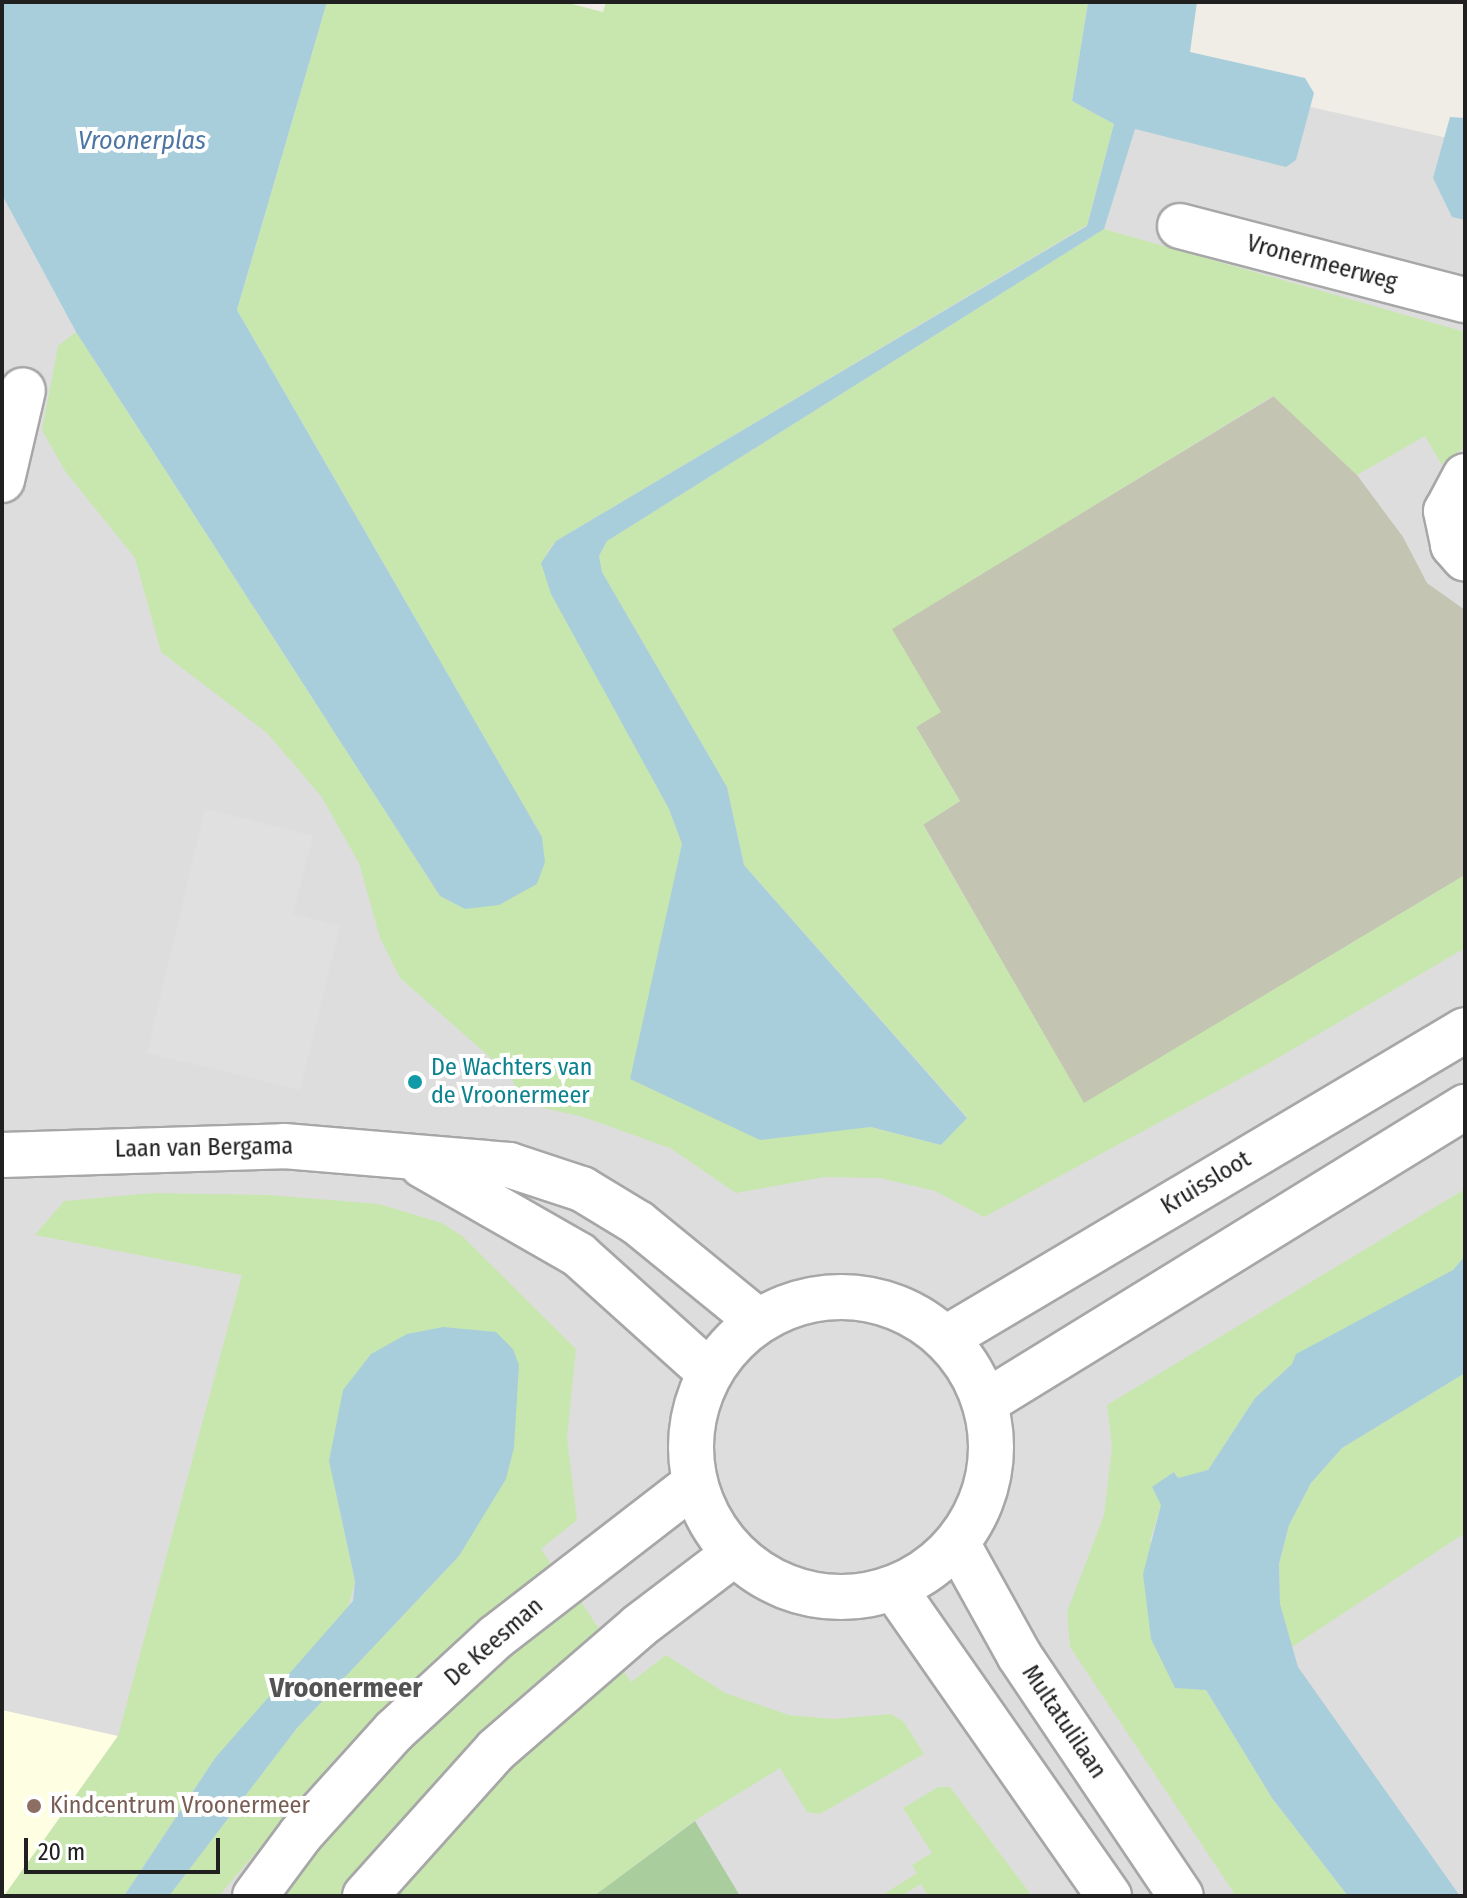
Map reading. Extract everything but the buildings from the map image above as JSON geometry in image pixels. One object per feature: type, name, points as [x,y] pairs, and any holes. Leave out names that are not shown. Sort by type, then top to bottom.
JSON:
[{"type":"street","name":"Vronermeerweg","points":[[1180,226],[1465,300]]},
{"type":"street","points":[[2,480],[23,390]]},
{"type":"street","points":[[1465,476],[1446,511],[1453,545],[1465,559]]},
{"type":"street","name":"Kruissloot","points":[[948,1337],[1465,1030]]},
{"type":"street","points":[[986,1402],[1465,1107]]},
{"type":"street","name":"Laan van Bergama","points":[[2,1155],[284,1146],[509,1165],[582,1189],[663,1241],[757,1320]]},
{"type":"street","name":"Laan van Bergama","points":[[406,1157],[579,1255],[709,1372]]},
{"type":"street","points":[[876,1301],[897,1306],[948,1337],[970,1366],[986,1402],[992,1439],[988,1475],[977,1511],[957,1543],[928,1568],[894,1588],[860,1597],[805,1593],[783,1587],[734,1554],[710,1522],[693,1485],[695,1405],[709,1372],[730,1343],[757,1320],[806,1302],[876,1301]]},
{"type":"street","name":"De Keesman","points":[[255,1896],[301,1834],[394,1731],[496,1637],[693,1485]]},
{"type":"street","name":"Multatulilaan","points":[[957,1543],[1019,1655],[1181,1896]]},
{"type":"street","points":[[365,1896],[515,1731],[734,1554]]},
{"type":"street","points":[[894,1588],[1109,1896]]},
{"type":"shaded area","points":[[1131,66],[1465,142],[1465,1896],[2,1896],[2,195],[76,332],[325,724]]},
{"type":"shaded area","points":[[1274,396],[1357,475],[1403,537],[1427,583],[1465,610],[1465,875],[1084,1104],[923,824],[960,801],[916,727],[940,712],[891,629]]},
{"type":"shaded area","points":[[205,809],[313,836],[293,914],[340,926],[300,1090],[147,1053]]},
{"type":"shaded area","name":"Kindcentrum Vroonermeer","points":[[2,1710],[118,1736],[4,1896],[2,1896]]},
{"type":"green space","points":[[327,2],[564,2],[603,12],[606,2],[1088,2],[1072,101],[1114,124],[1087,225],[556,541],[547,552],[669,809],[682,844],[674,887],[832,1129],[871,1127],[941,1145],[967,1117],[744,865],[727,787],[602,572],[599,556],[607,541],[1104,229],[1465,332],[1465,447],[1441,464],[1425,436],[1357,475],[1273,396],[892,629],[941,712],[916,727],[960,801],[923,825],[1084,1103],[1465,875],[1465,948],[1271,1062],[984,1217],[935,1191],[880,1178],[825,1177],[736,1193],[670,1148],[583,1117],[522,1103],[513,1081],[492,1059],[400,978],[380,938],[359,863],[321,796],[267,733],[161,652],[135,558],[65,471],[42,430],[58,346],[76,332],[440,896],[465,909],[542,837],[237,310]]},
{"type":"green space","points":[[1465,1189],[1465,1256],[1453,1270],[1292,1364],[1255,1398],[1208,1470],[1178,1479],[1175,1472],[1161,1505],[1150,1541],[1206,1690],[1272,1798],[1348,1896],[1236,1896],[1070,1647],[1067,1612],[1104,1515],[1112,1447],[1107,1405]]},
{"type":"green space","points":[[153,1193],[269,1195],[379,1204],[442,1223],[462,1236],[576,1349],[567,1438],[577,1520],[541,1549],[552,1566],[439,1658],[340,1753],[219,1896],[169,1896],[297,1728],[459,1556],[480,1518],[336,1494],[355,1581],[347,1612],[215,1758],[124,1896],[4,1896],[118,1736],[242,1275],[35,1235],[64,1201]]},
{"type":"green space","points":[[1465,1373],[1465,1533],[1292,1647],[1280,1604],[1279,1564],[1289,1525],[1311,1483],[1342,1448]]},
{"type":"green space","points":[[581,1602],[600,1630],[535,1688],[346,1896],[282,1896],[316,1849],[414,1743],[504,1661]]},
{"type":"green space","points":[[666,1655],[725,1693],[789,1715],[833,1719],[891,1714],[904,1722],[924,1754],[820,1814],[807,1812],[780,1768],[694,1821],[594,1896],[389,1896],[480,1791],[620,1666],[631,1682]]},
{"type":"green space","points":[[938,1787],[950,1787],[1032,1896],[928,1896],[921,1884],[901,1896],[881,1896],[917,1873],[912,1865],[932,1853],[903,1808]]},
{"type":"green space","points":[[695,1821],[740,1896],[594,1896]]},
{"type":"water","name":"Vroonerplas","points":[[2,2],[327,2],[237,310],[542,837],[545,862],[537,884],[499,905],[465,909],[440,896],[76,332],[2,195]]},
{"type":"water","points":[[1088,2],[1197,2],[1190,52],[1305,78],[1314,93],[1296,160],[1286,167],[1135,129],[1104,229],[607,541],[599,556],[602,572],[727,787],[744,865],[967,1118],[941,1145],[871,1127],[760,1140],[630,1079],[682,844],[669,809],[551,594],[541,563],[556,541],[1087,226],[1114,124],[1072,101]]},
{"type":"water","points":[[1450,117],[1465,118],[1465,220],[1452,217],[1433,178]]},
{"type":"water","points":[[1465,1256],[1465,1373],[1342,1448],[1311,1483],[1289,1525],[1279,1564],[1280,1604],[1298,1667],[1460,1896],[1348,1896],[1272,1798],[1206,1690],[1175,1688],[1151,1639],[1143,1574],[1161,1505],[1152,1487],[1174,1472],[1178,1478],[1208,1470],[1255,1398],[1292,1364],[1296,1354],[1453,1270]]},
{"type":"water","points":[[443,1327],[496,1332],[513,1349],[519,1365],[514,1448],[506,1479],[459,1556],[297,1728],[169,1896],[124,1896],[215,1758],[353,1601],[355,1581],[329,1461],[343,1390],[371,1354],[407,1334]]},
{"type":"place","name":"De Wachters van de Vroonermeer","points":[[415,1082]]},
{"type":"place","name":"Kindcentrum Vroonermeer","points":[[34,1806]]},
{"type":"district","name":"Vroonermeer","points":[[346,1688]]}]
